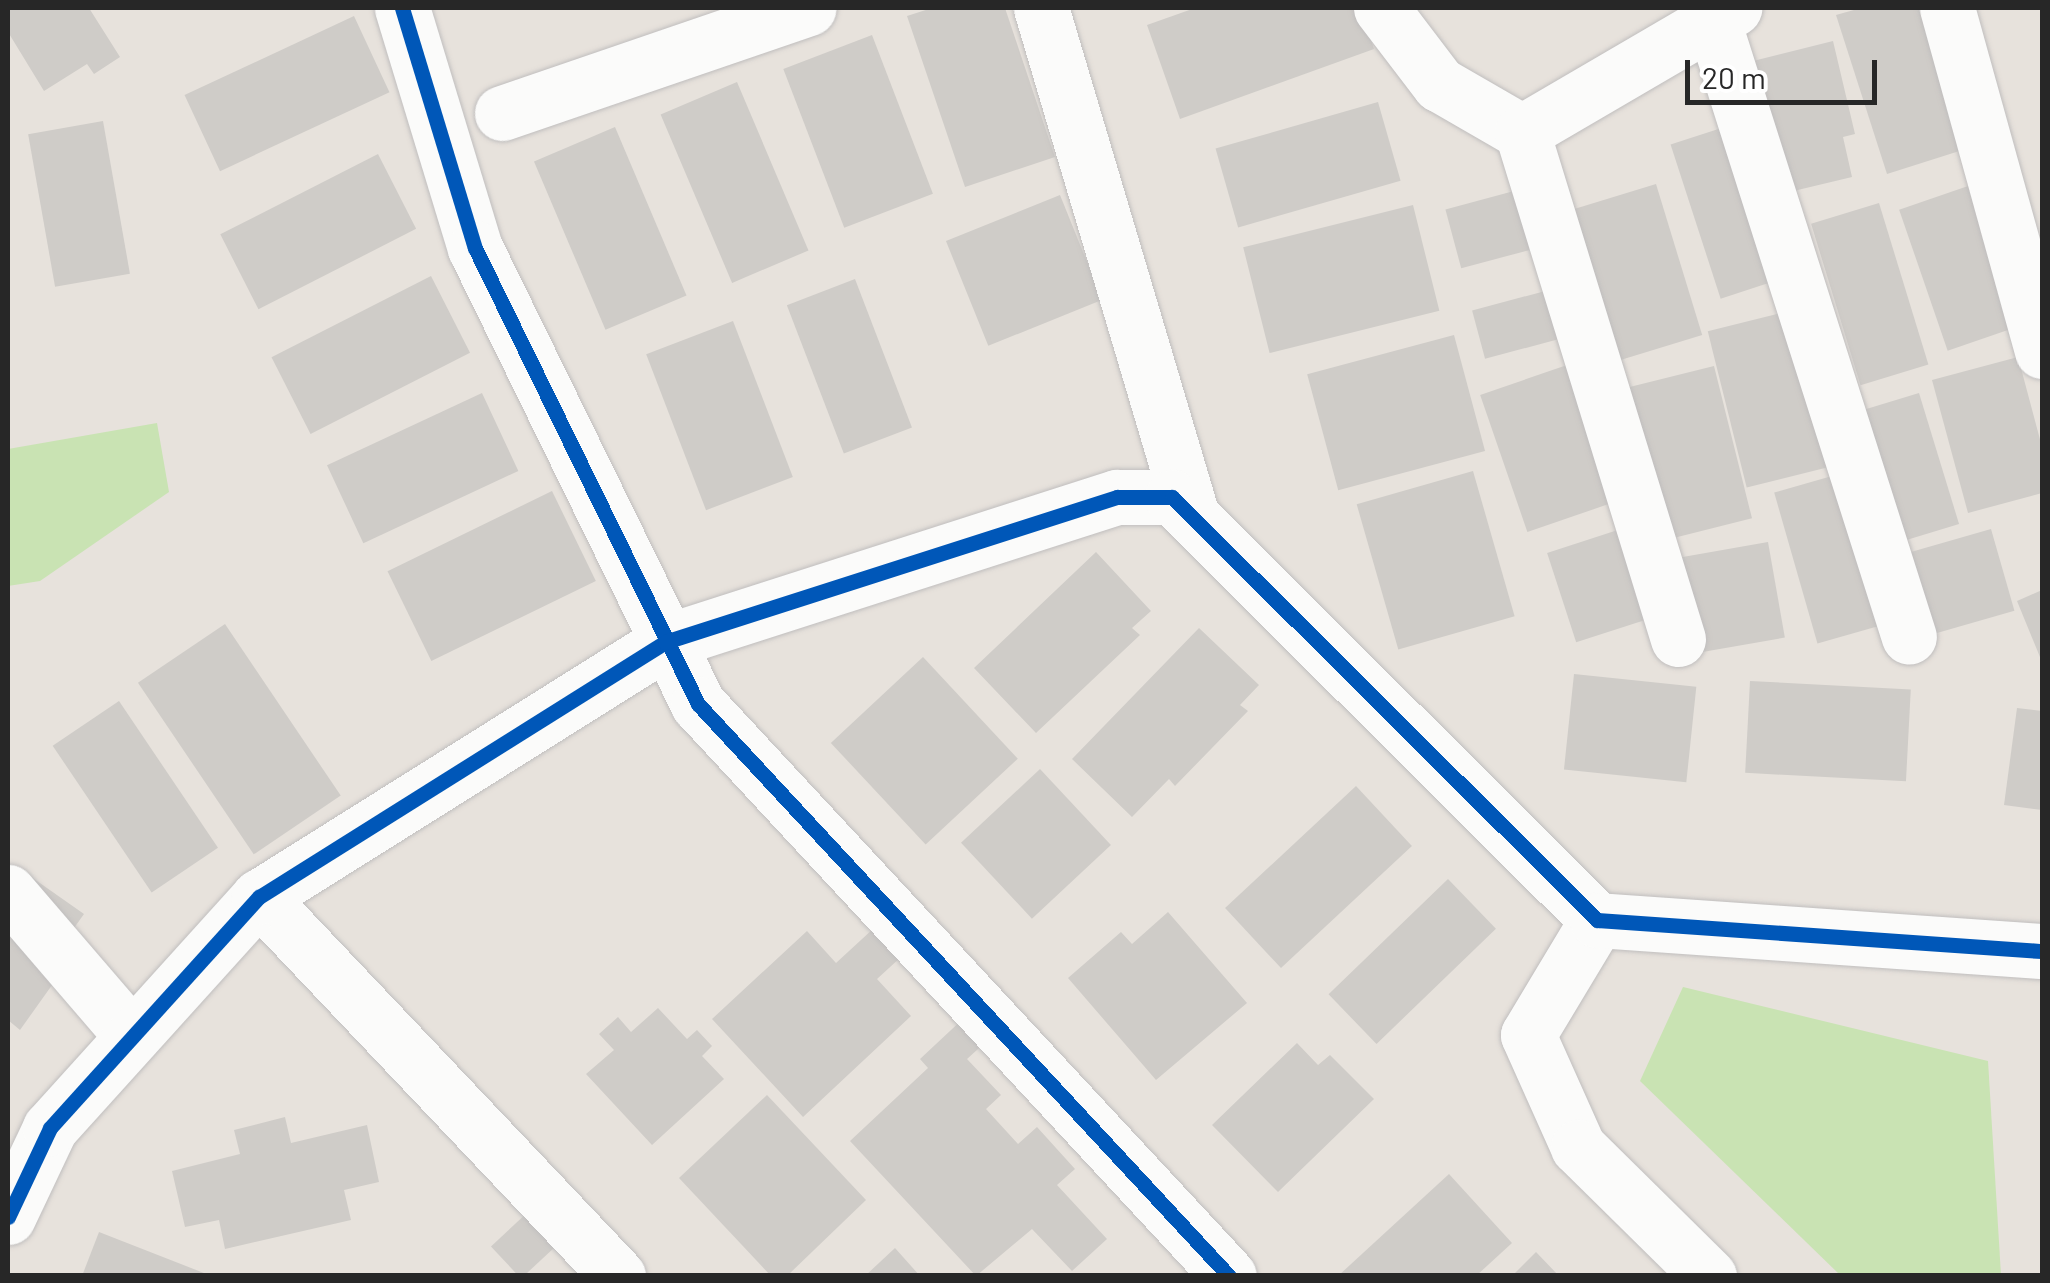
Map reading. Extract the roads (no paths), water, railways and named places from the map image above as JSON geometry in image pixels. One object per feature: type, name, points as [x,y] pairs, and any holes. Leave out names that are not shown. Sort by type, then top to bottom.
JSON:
[{"type":"street","points":[[402,8],[475,248],[698,704],[1229,1276]]},
{"type":"street","points":[[502,112],[809,8]]},
{"type":"street","points":[[1041,8],[1192,516]]},
{"type":"street","points":[[1381,8],[1440,84],[1522,132],[1678,639]]},
{"type":"street","points":[[1947,8],[2042,351]]},
{"type":"street","points":[[1522,132],[1723,14],[1909,637]]},
{"type":"street","points":[[8,1217],[50,1128],[130,1034],[258,897],[665,642],[1118,497],[1172,497],[1597,920],[2042,951]]},
{"type":"street","points":[[8,892],[130,1034]]},
{"type":"street","points":[[258,897],[618,1276]]},
{"type":"street","points":[[1597,920],[1528,1035],[1578,1147],[1708,1276]]}]
